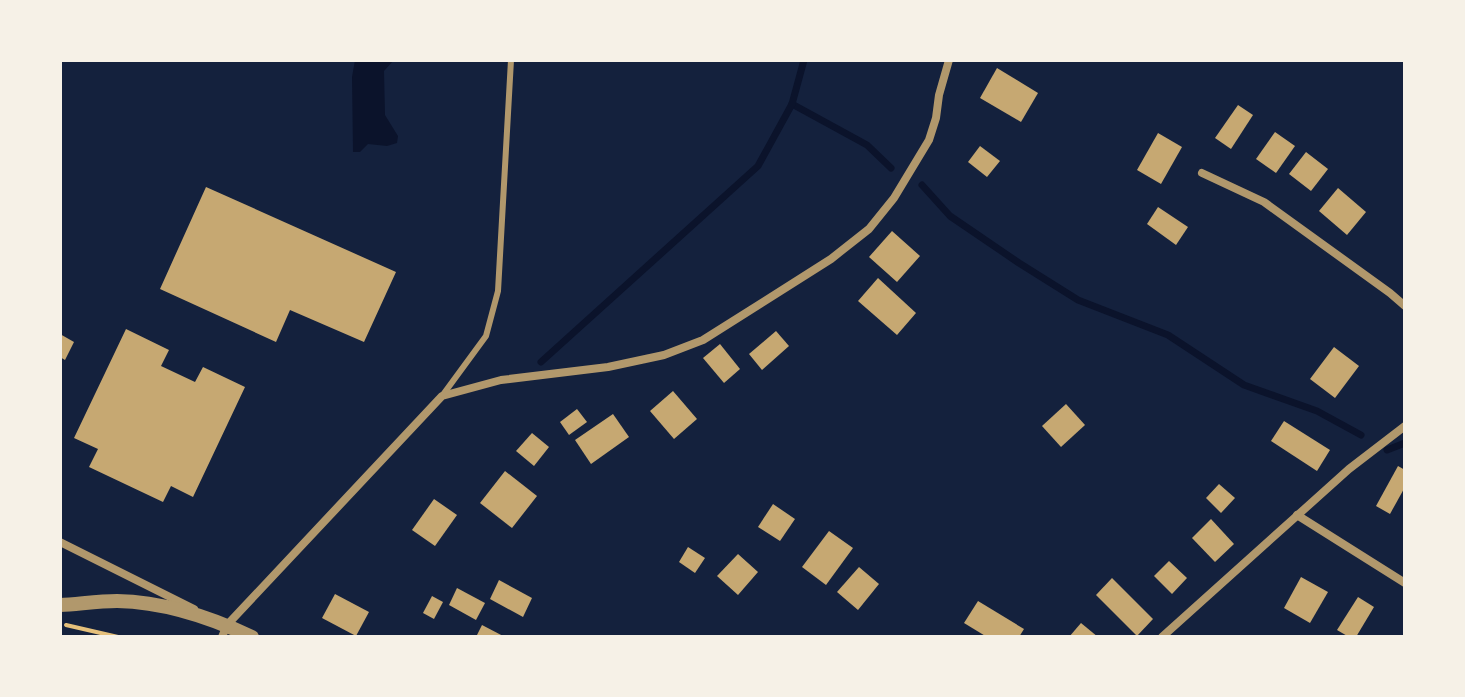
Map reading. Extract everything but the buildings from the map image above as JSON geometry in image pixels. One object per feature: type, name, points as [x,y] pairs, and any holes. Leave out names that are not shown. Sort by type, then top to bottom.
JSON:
[{"type":"street","points":[[224,631],[442,396],[501,380],[608,367],[664,355],[703,340],[831,259],[869,229],[886,209],[929,140],[949,60]]},
{"type":"street","points":[[1202,173],[1264,202],[1405,306]]},
{"type":"street","points":[[1162,637],[1349,469],[1405,426]]},
{"type":"street","points":[[1297,515],[1405,583]]},
{"type":"street","points":[[60,542],[224,631]]},
{"type":"street","points":[[60,605],[116,601],[162,605],[224,631],[252,637]]},
{"type":"lane","points":[[442,396],[486,336],[498,291],[511,60]]},
{"type":"path","points":[[60,624],[118,637]]},
{"type":"water","points":[[355,60],[394,60],[384,71],[385,115],[398,136],[397,143],[387,146],[368,144],[360,152],[353,152],[352,77]]},
{"type":"waterway","points":[[541,362],[758,166],[792,104],[804,60]]},
{"type":"waterway","points":[[792,104],[867,145],[891,168]]},
{"type":"waterway","points":[[922,185],[950,216],[1078,300],[1168,335],[1244,385],[1317,411],[1361,435]]},
{"type":"waterway","points":[[1387,450],[1405,443]]}]
